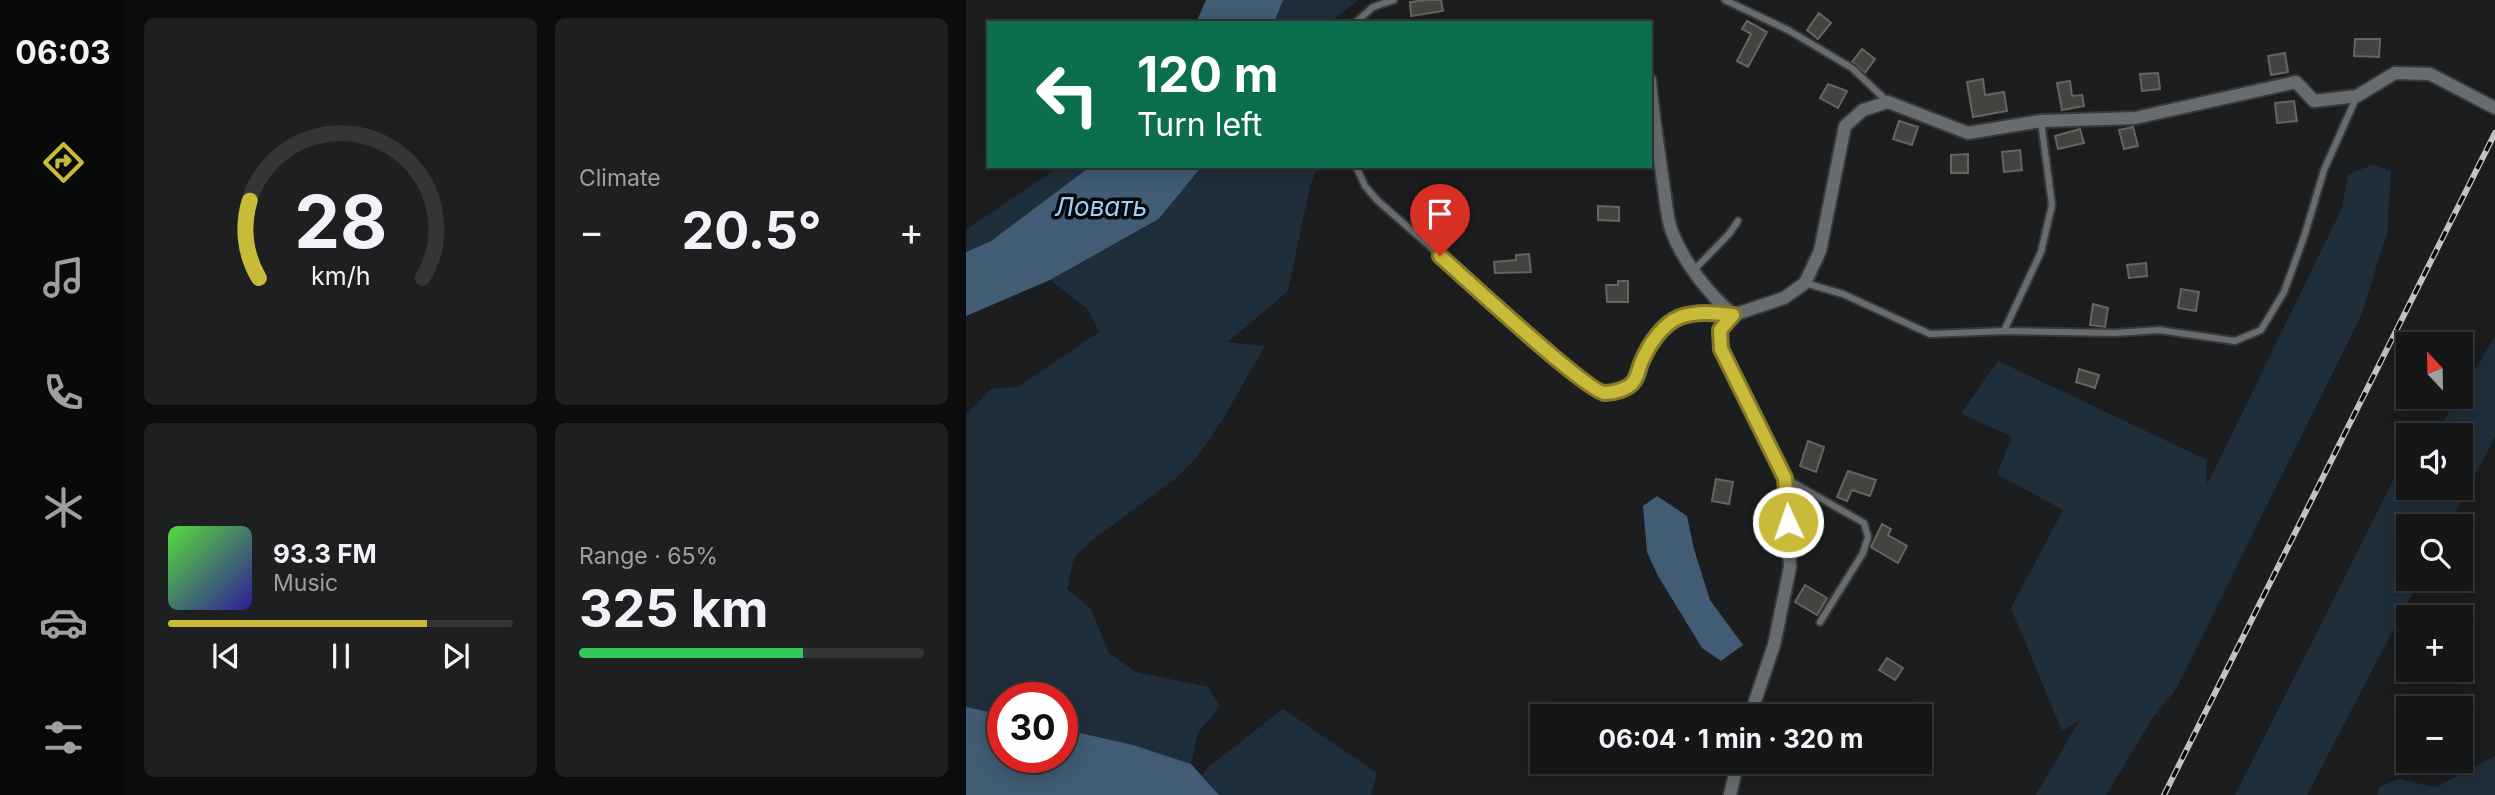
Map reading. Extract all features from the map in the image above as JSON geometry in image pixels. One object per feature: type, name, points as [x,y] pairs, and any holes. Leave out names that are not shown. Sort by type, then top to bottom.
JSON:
[{"type":"street","points":[[1754,704],[1774,645],[1790,567],[1785,478],[1721,349],[1720,330],[1733,315],[1784,298],[1805,283],[1819,251],[1845,127],[1863,110],[1888,102],[1968,133],[2041,121],[2134,118],[2296,82],[2314,101],[2357,96],[2395,73],[2430,74],[2495,108]]},
{"type":"street","points":[[1652,104],[1670,228],[1694,270],[1718,302],[1733,315]]},
{"type":"street","points":[[1730,795],[1735,774]]},
{"type":"lane","points":[[1357,21],[1373,8],[1394,0]]},
{"type":"lane","points":[[1725,0],[1788,30],[1852,68],[1888,102]]},
{"type":"lane","points":[[1805,283],[1843,294],[1930,334],[2004,331],[2115,333],[2159,330],[2235,341],[2261,330],[2284,292],[2324,170],[2357,96]]},
{"type":"lane","points":[[2004,331],[2041,252],[2052,205],[2041,121]]},
{"type":"lane","points":[[1357,168],[1364,186],[1378,201],[1593,389],[1604,393],[1624,389],[1634,381],[1642,359],[1657,335],[1677,318],[1699,312],[1733,315]]},
{"type":"lane","points":[[1694,270],[1738,221]]},
{"type":"lane","points":[[1785,478],[1864,523],[1868,537],[1863,553],[1820,622]]},
{"type":"shaded area","points":[[1283,0],[1358,0],[1332,21],[1275,21]]},
{"type":"shaded area","points":[[2372,165],[2391,171],[2387,233],[2361,316],[2176,689],[2152,719],[2106,795],[2036,795],[2079,721],[2062,731],[2011,608],[2063,510],[1997,474],[2012,437],[1961,413],[1998,361],[2207,460],[2207,485],[2342,208],[2348,174]]},
{"type":"shaded area","points":[[1057,168],[1088,168],[991,241],[966,252],[966,230]]},
{"type":"shaded area","points":[[1200,168],[1317,168],[1310,186],[1288,291],[1228,342],[1265,346],[1223,419],[1197,457],[1175,479],[1090,542],[1074,558],[1067,589],[1091,609],[1109,653],[1136,672],[1208,687],[1220,706],[1198,733],[1191,764],[1078,735],[1078,682],[987,682],[987,712],[966,707],[966,415],[991,389],[1018,387],[1099,332],[1088,309],[1050,280],[1159,220]]},
{"type":"shaded area","points":[[2495,336],[2495,437],[2473,479],[2473,423],[2443,423],[2450,410],[2473,410],[2473,373]]},
{"type":"shaded area","points":[[2395,477],[2396,500],[2462,500],[2455,514],[2396,514],[2396,591],[2414,591],[2406,605],[2396,605],[2396,625],[2307,795],[2235,795]]},
{"type":"shaded area","points":[[1283,709],[1377,773],[1371,795],[1219,795],[1202,776],[1208,767]]},
{"type":"shaded area","points":[[2495,756],[2495,795],[2377,795],[2379,787],[2398,779],[2436,787],[2463,773],[2473,773],[2473,768]]},
{"type":"water","points":[[1206,0],[1283,0],[1275,21],[1197,21]]},
{"type":"water","name":"Ловать","points":[[1088,168],[1200,168],[1159,219],[1050,280],[966,316],[966,252],[991,241]]},
{"type":"water","points":[[1657,496],[1687,516],[1710,600],[1743,645],[1721,661],[1702,648],[1658,576],[1647,552],[1643,506]]},
{"type":"water","points":[[966,707],[987,712],[987,773],[1078,773],[1078,733],[1133,745],[1191,764],[1219,795],[966,795]]},
{"type":"building","points":[[1441,0],[1443,11],[1411,16],[1410,2]]},
{"type":"building","points":[[1819,13],[1831,23],[1818,39],[1807,30]]},
{"type":"building","points":[[1747,21],[1767,32],[1748,67],[1737,61],[1751,34],[1742,29]]},
{"type":"building","points":[[2355,39],[2380,39],[2379,57],[2354,56]]},
{"type":"building","points":[[1862,49],[1875,59],[1865,73],[1852,62]]},
{"type":"building","points":[[2285,53],[2288,72],[2271,75],[2268,56]]},
{"type":"building","points":[[2158,73],[2160,89],[2142,91],[2140,74]]},
{"type":"building","points":[[1983,79],[1985,95],[2004,92],[2007,111],[1973,117],[1967,82]]},
{"type":"building","points":[[2070,81],[2072,96],[2082,95],[2084,106],[2062,110],[2057,83]]},
{"type":"building","points":[[1828,84],[1847,91],[1838,108],[1820,98]]},
{"type":"building","points":[[2294,101],[2297,121],[2277,123],[2275,103]]},
{"type":"building","points":[[1899,121],[1918,127],[1912,145],[1893,139]]},
{"type":"building","points":[[2133,127],[2138,146],[2124,149],[2119,130]]},
{"type":"building","points":[[2080,129],[2084,143],[2058,149],[2055,136]]},
{"type":"building","points":[[2020,150],[2022,170],[2004,172],[2002,152]]},
{"type":"building","points":[[1968,154],[1968,173],[1951,173],[1951,155]]},
{"type":"building","points":[[1598,206],[1619,207],[1619,221],[1598,220]]},
{"type":"building","points":[[1529,254],[1531,272],[1495,273],[1494,262],[1516,260],[1516,255]]},
{"type":"building","points":[[2146,263],[2147,276],[2129,278],[2127,265]]},
{"type":"building","points":[[1618,281],[1628,281],[1628,302],[1607,302],[1606,285],[1618,285]]},
{"type":"building","points":[[2181,289],[2199,292],[2196,311],[2178,308]]},
{"type":"building","points":[[2093,304],[2108,308],[2105,327],[2090,325]]},
{"type":"building","points":[[2079,369],[2099,375],[2095,388],[2076,382]]},
{"type":"building","points":[[1808,441],[1824,447],[1816,472],[1800,466]]},
{"type":"building","points":[[1848,471],[1876,480],[1870,496],[1852,490],[1847,501],[1837,497]]},
{"type":"building","points":[[1716,479],[1733,482],[1729,504],[1712,501]]},
{"type":"building","points":[[1882,524],[1891,529],[1888,535],[1907,546],[1898,563],[1871,547]]},
{"type":"building","points":[[1805,585],[1827,598],[1817,615],[1795,602]]},
{"type":"building","points":[[1887,658],[1903,668],[1895,680],[1879,670]]},
{"type":"railway","points":[[2164,795],[2495,133]]},
{"type":"route","points":[[1440,256],[1564,365],[1593,389],[1604,393],[1624,389],[1634,381],[1642,359],[1657,335],[1677,318],[1699,312],[1733,315],[1720,330],[1721,349],[1785,478],[1788,522]]}]
